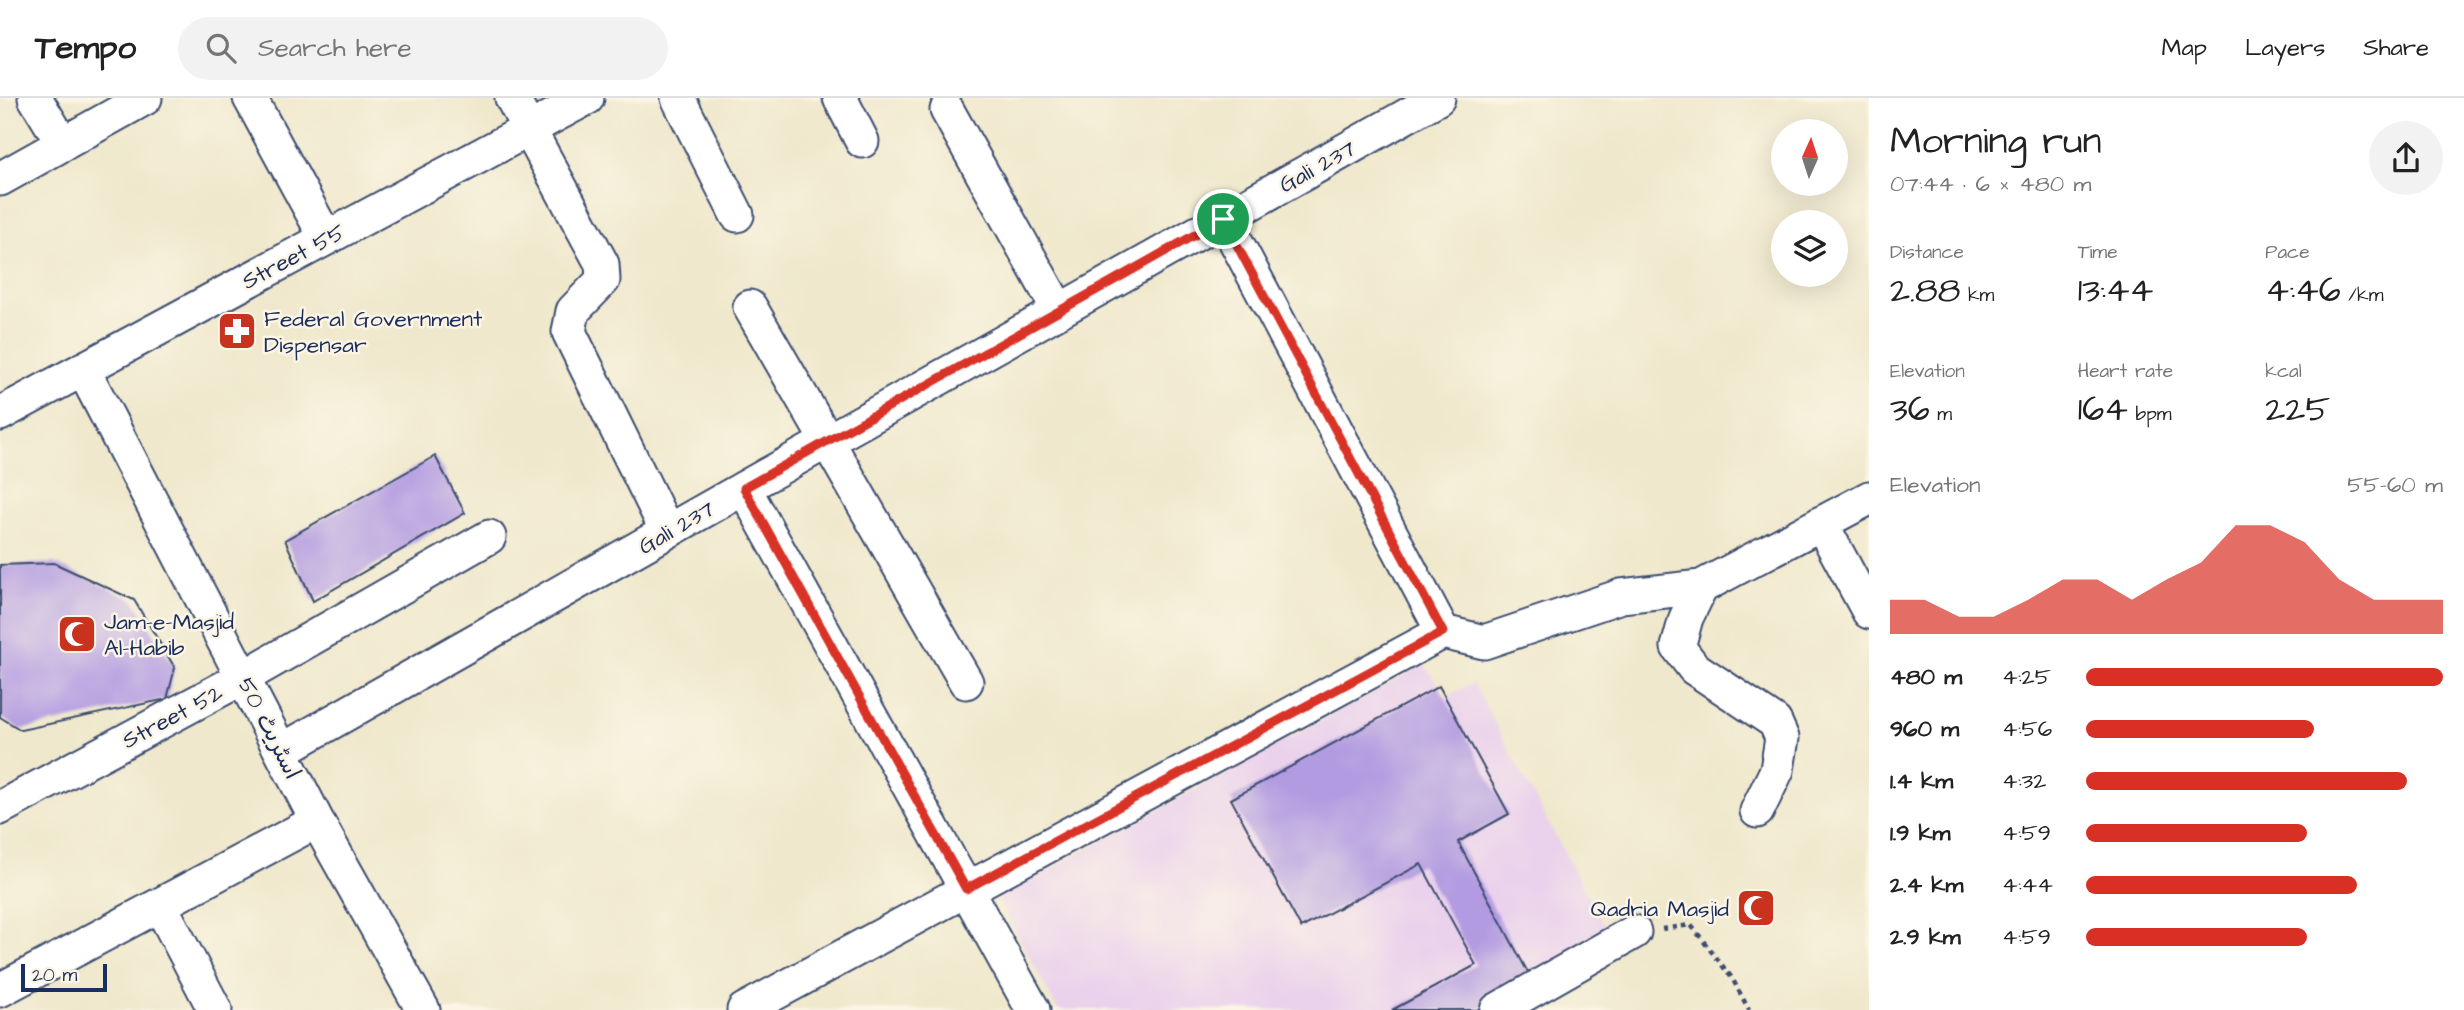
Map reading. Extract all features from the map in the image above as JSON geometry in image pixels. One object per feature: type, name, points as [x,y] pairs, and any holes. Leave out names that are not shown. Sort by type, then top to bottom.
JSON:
[{"type":"street","points":[[35,98],[63,144]]},
{"type":"street","points":[[0,179],[145,98]]},
{"type":"street","points":[[250,98],[326,238]]},
{"type":"street","points":[[512,98],[602,264],[603,279],[573,312],[569,332],[667,531]]},
{"type":"street","name":"Street 55","points":[[0,414],[587,98]]},
{"type":"street","points":[[678,98],[737,215]]},
{"type":"street","points":[[839,98],[862,141]]},
{"type":"street","name":"Gali 237","points":[[281,751],[1223,219],[1424,101]]},
{"type":"street","points":[[947,110],[1059,312]]},
{"type":"street","points":[[1223,219],[1443,632]]},
{"type":"street","points":[[750,307],[966,682]]},
{"type":"street","name":"اسٹریٹ 50","points":[[83,369],[317,821],[423,1010]]},
{"type":"street","points":[[744,488],[1033,1010]]},
{"type":"street","points":[[744,1010],[1443,632],[1484,642],[1620,596],[1701,587],[1869,498]]},
{"type":"street","points":[[1821,523],[1869,612]]},
{"type":"street","name":"Street 52","points":[[0,808],[244,677],[489,537]]},
{"type":"street","points":[[1701,587],[1686,618],[1678,648],[1694,668],[1775,722],[1782,738],[1776,769],[1757,811]]},
{"type":"street","points":[[0,990],[317,821]]},
{"type":"street","points":[[160,905],[215,1010]]},
{"type":"street","points":[[1497,1010],[1634,932]]},
{"type":"path","points":[[1634,932],[1691,925],[1732,978],[1749,1010]]},
{"type":"shaded area","points":[[1424,664],[1446,697],[1473,683],[1611,939],[1484,1010],[1058,1010],[998,898]]},
{"type":"building","points":[[435,456],[465,513],[313,601],[285,540]]},
{"type":"building","name":"Jam-e-Masjid Al-Habib","points":[[54,563],[134,600],[175,668],[167,699],[21,730],[0,717],[0,565]]},
{"type":"building","points":[[1439,686],[1509,814],[1458,842],[1532,980],[1477,1010],[1392,1010],[1476,965],[1421,864],[1301,928],[1231,799]]},
{"type":"place","name":"Federal Government Dispensar","points":[[237,331]]},
{"type":"place","name":"Jam-e-Masjid Al-Habib","points":[[77,634]]},
{"type":"place","name":"Qadria Masjid","points":[[1756,908]]},
{"type":"route","points":[[1223,219],[1443,632],[966,889],[744,488],[1223,219]]}]
